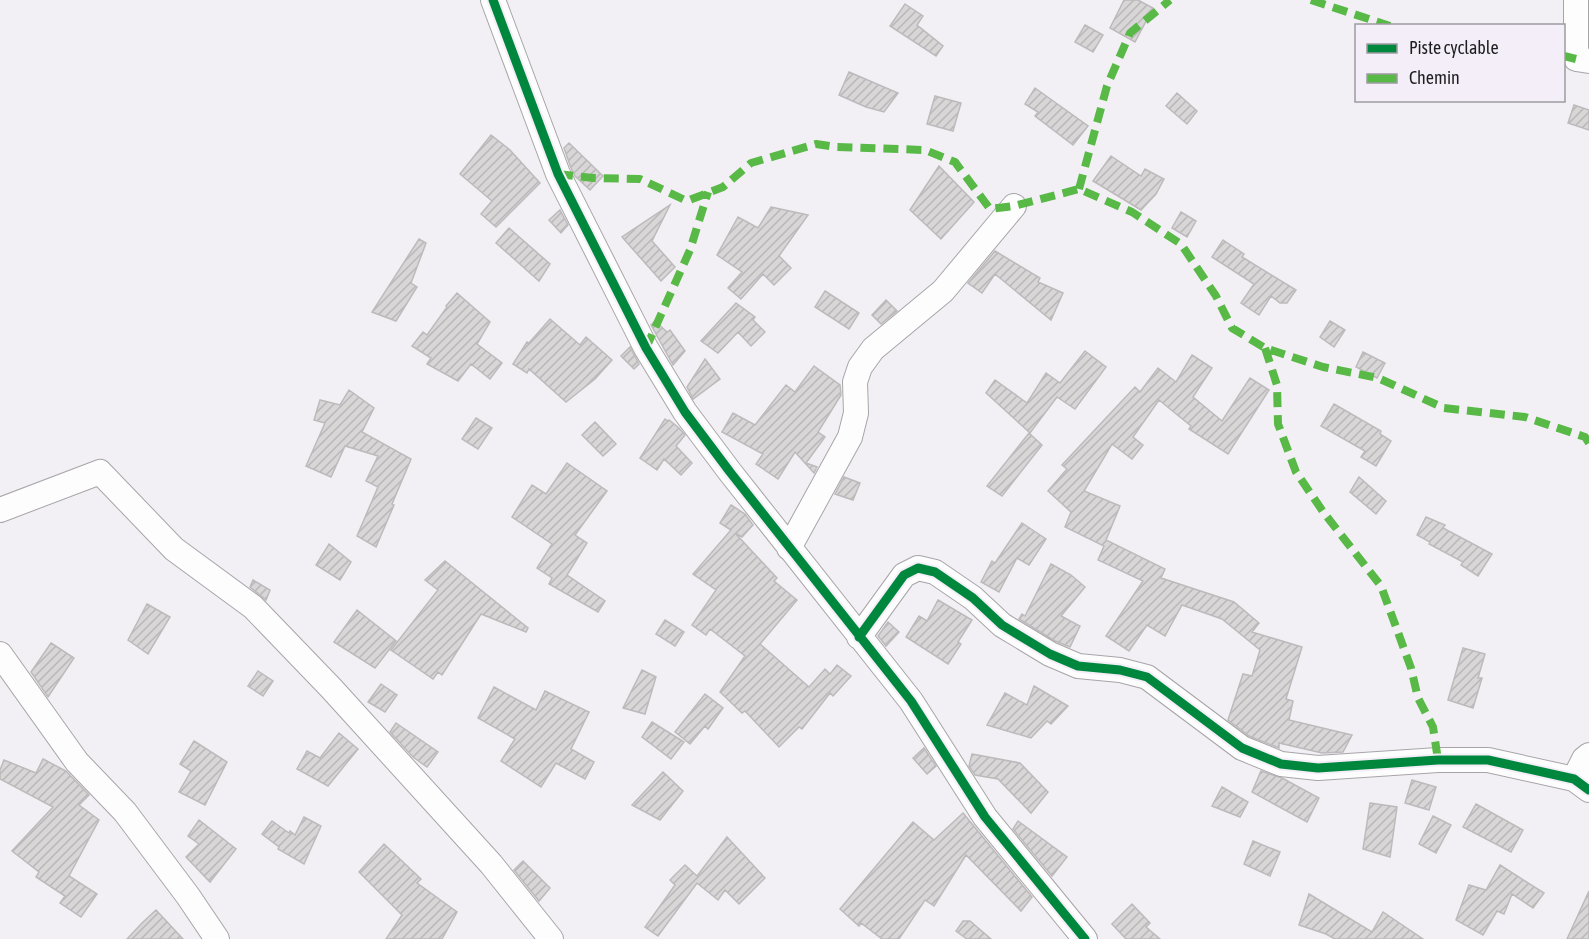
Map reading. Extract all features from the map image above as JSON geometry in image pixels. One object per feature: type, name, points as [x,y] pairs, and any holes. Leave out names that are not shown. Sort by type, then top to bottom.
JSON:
[{"type":"street","points":[[493,0],[558,174],[646,348],[685,412],[910,701],[985,817],[1085,939]]},
{"type":"street","points":[[1576,0],[1576,59],[1589,61]]},
{"type":"street","points":[[789,548],[850,436],[856,413],[855,382],[860,367],[873,350],[943,291],[1014,206]]},
{"type":"street","points":[[0,510],[100,472],[174,549],[254,607],[491,864],[551,939]]},
{"type":"street","points":[[859,637],[904,575],[918,568],[935,572],[973,598],[1002,625],[1050,654],[1078,666],[1120,670],[1148,676],[1242,748],[1281,764],[1318,768],[1438,759],[1488,760],[1581,785],[1584,759],[1589,755]]},
{"type":"street","points":[[0,654],[77,762],[125,812],[217,939]]},
{"type":"building","points":[[1124,0],[1138,0],[1153,8],[1135,42],[1110,28]]},
{"type":"building","points":[[905,4],[923,16],[917,25],[943,46],[936,56],[890,26]]},
{"type":"building","points":[[1085,25],[1103,35],[1093,52],[1075,42]]},
{"type":"building","points":[[849,72],[898,93],[884,112],[866,107],[839,95]]},
{"type":"building","points":[[1035,88],[1088,126],[1073,145],[1035,116],[1038,112],[1025,104]]},
{"type":"building","points":[[1177,93],[1197,111],[1187,124],[1166,106]]},
{"type":"building","points":[[935,96],[961,103],[953,131],[927,124]]},
{"type":"building","points":[[1574,105],[1589,110],[1589,130],[1568,123]]},
{"type":"building","points":[[491,135],[510,150],[540,183],[496,227],[481,214],[492,201],[460,174]]},
{"type":"building","points":[[569,143],[603,176],[590,190],[575,176],[571,168],[564,148]]},
{"type":"building","points":[[1111,156],[1141,176],[1145,169],[1164,179],[1156,194],[1141,210],[1093,181]]},
{"type":"building","points":[[939,166],[974,202],[941,239],[910,210]]},
{"type":"building","points":[[670,205],[652,241],[675,267],[661,281],[622,237]]},
{"type":"building","points":[[771,207],[808,215],[779,256],[791,268],[774,285],[763,274],[741,299],[728,288],[742,272],[717,255],[738,217],[758,228]]},
{"type":"building","points":[[560,210],[568,225],[561,233],[549,220]]},
{"type":"building","points":[[1181,212],[1196,221],[1187,237],[1172,228]]},
{"type":"building","points":[[509,228],[550,264],[539,281],[496,243]]},
{"type":"building","points":[[419,239],[426,243],[411,283],[417,287],[396,321],[372,312]]},
{"type":"building","points":[[1223,240],[1244,254],[1242,257],[1296,290],[1287,303],[1280,303],[1271,296],[1259,315],[1241,303],[1254,284],[1212,257]]},
{"type":"building","points":[[995,251],[1040,278],[1038,282],[1063,293],[1051,320],[995,274],[982,293],[968,283]]},
{"type":"building","points":[[825,291],[859,313],[849,329],[815,307]]},
{"type":"building","points":[[457,293],[490,322],[477,344],[502,363],[490,379],[471,364],[458,381],[427,364],[431,358],[412,346],[423,332],[427,335]]},
{"type":"building","points":[[886,300],[897,311],[881,324],[872,315]]},
{"type":"building","points":[[736,303],[755,317],[753,320],[765,332],[751,346],[738,332],[718,353],[701,341]]},
{"type":"building","points":[[550,319],[580,345],[586,337],[612,360],[595,379],[566,402],[529,369],[527,373],[513,364],[527,342],[529,343]]},
{"type":"building","points":[[655,321],[667,332],[670,330],[685,351],[673,365],[651,325]]},
{"type":"building","points":[[1330,321],[1345,330],[1334,347],[1320,337]]},
{"type":"building","points":[[630,347],[639,364],[634,369],[621,356]]},
{"type":"building","points":[[1085,351],[1106,367],[1075,409],[1057,397],[1030,433],[986,393],[995,380],[1027,403],[1046,373],[1060,383]]},
{"type":"building","points":[[1363,352],[1385,363],[1377,378],[1356,367]]},
{"type":"building","points":[[1192,355],[1212,368],[1193,397],[1222,421],[1250,378],[1269,390],[1228,454],[1189,429],[1191,426],[1159,400],[1133,437],[1143,445],[1132,459],[1112,444],[1084,491],[1120,506],[1106,540],[1165,569],[1161,578],[1234,602],[1259,623],[1252,632],[1302,647],[1286,699],[1293,701],[1289,720],[1352,735],[1343,752],[1322,753],[1279,743],[1279,748],[1249,736],[1228,720],[1243,674],[1252,676],[1260,650],[1222,619],[1182,605],[1165,636],[1147,625],[1129,651],[1106,636],[1143,581],[1098,560],[1104,546],[1065,527],[1071,512],[1048,491],[1067,469],[1062,465],[1135,387],[1140,392],[1158,368],[1176,382]]},
{"type":"building","points":[[705,359],[720,379],[693,399],[687,387]]},
{"type":"building","points":[[814,366],[840,385],[841,395],[818,432],[825,437],[806,463],[817,467],[814,473],[795,452],[778,479],[756,464],[763,454],[722,432],[733,413],[755,425],[786,385],[795,392]]},
{"type":"building","points":[[349,390],[374,408],[362,432],[411,459],[376,547],[357,536],[378,487],[366,481],[378,456],[345,446],[331,477],[306,466],[325,423],[314,420],[320,400],[340,405]]},
{"type":"building","points":[[1334,404],[1381,431],[1380,434],[1391,441],[1376,466],[1361,457],[1365,451],[1321,426]]},
{"type":"building","points":[[476,418],[492,428],[478,449],[462,439]]},
{"type":"building","points":[[665,419],[685,435],[676,446],[692,463],[681,475],[664,459],[657,470],[640,458]]},
{"type":"building","points":[[595,422],[616,444],[603,456],[582,435]]},
{"type":"building","points":[[1029,433],[1042,445],[1002,496],[987,486]]},
{"type":"building","points":[[567,463],[607,491],[575,535],[587,543],[567,575],[605,601],[598,612],[549,584],[552,578],[537,568],[552,544],[512,517],[532,485],[546,494]]},
{"type":"building","points":[[844,477],[860,483],[853,500],[835,494]]},
{"type":"building","points":[[1359,477],[1386,501],[1376,514],[1350,492]]},
{"type":"building","points":[[731,505],[745,514],[753,525],[742,537],[735,533],[777,578],[774,581],[797,600],[760,644],[809,687],[825,669],[830,674],[837,665],[851,676],[833,696],[830,693],[802,729],[799,727],[779,747],[745,711],[742,713],[720,692],[745,656],[710,629],[706,635],[692,625],[716,590],[693,574],[731,530],[720,523]]},
{"type":"building","points":[[1426,517],[1445,525],[1443,528],[1492,554],[1478,576],[1461,565],[1463,562],[1417,535]]},
{"type":"building","points":[[1022,523],[1046,539],[1029,565],[1017,558],[999,592],[981,582],[992,561],[995,563]]},
{"type":"building","points":[[329,544],[351,562],[340,580],[316,565]]},
{"type":"building","points":[[445,561],[528,628],[526,632],[481,614],[442,675],[438,672],[433,679],[391,650],[438,590],[425,580]]},
{"type":"building","points":[[1051,564],[1071,575],[1085,587],[1061,616],[1080,626],[1070,647],[1055,641],[1019,619],[1022,614],[1025,616]]},
{"type":"building","points":[[253,580],[270,590],[266,600],[250,587]]},
{"type":"building","points":[[938,600],[972,620],[958,642],[961,644],[948,664],[906,637],[919,616],[927,621]]},
{"type":"building","points":[[147,604],[170,617],[148,654],[128,640]]},
{"type":"building","points":[[357,610],[396,641],[375,668],[334,642]]},
{"type":"building","points":[[665,620],[684,632],[675,646],[656,634]]},
{"type":"building","points":[[888,622],[899,632],[886,646],[878,636]]},
{"type":"building","points":[[51,643],[74,658],[48,697],[31,672]]},
{"type":"building","points":[[1463,648],[1485,654],[1478,678],[1482,678],[1473,708],[1448,700]]},
{"type":"building","points":[[642,670],[656,677],[645,714],[623,708]]},
{"type":"building","points":[[258,671],[273,681],[263,696],[248,686]]},
{"type":"building","points":[[381,684],[397,695],[385,712],[368,702]]},
{"type":"building","points":[[1034,686],[1068,706],[1051,724],[1047,721],[1031,738],[987,725],[1005,693],[1027,705]]},
{"type":"building","points":[[494,687],[536,710],[545,691],[589,712],[571,749],[594,762],[585,779],[556,763],[541,787],[501,761],[515,739],[478,718]]},
{"type":"building","points":[[705,694],[723,708],[708,729],[705,726],[690,744],[675,732]]},
{"type":"building","points":[[652,722],[684,742],[671,759],[642,737]]},
{"type":"building","points":[[396,723],[438,752],[427,767],[413,757],[390,732]]},
{"type":"building","points":[[339,733],[358,749],[328,786],[297,769],[307,751],[320,758]]},
{"type":"building","points":[[194,741],[227,762],[205,805],[179,792],[191,771],[180,764]]},
{"type":"building","points":[[924,748],[936,766],[927,774],[913,758]]},
{"type":"building","points":[[972,754],[1020,763],[1048,792],[1031,813],[998,779],[975,775],[969,766]]},
{"type":"building","points":[[43,759],[66,771],[89,795],[79,805],[99,820],[69,876],[97,894],[81,917],[60,903],[65,896],[36,877],[39,872],[12,851],[53,807],[0,779],[0,770],[4,760],[36,773]]},
{"type":"building","points":[[1261,771],[1282,778],[1319,798],[1307,822],[1252,792]]},
{"type":"building","points":[[663,772],[683,791],[660,820],[632,805]]},
{"type":"building","points":[[1412,780],[1436,787],[1429,810],[1405,803]]},
{"type":"building","points":[[1222,787],[1248,802],[1240,817],[1212,806]]},
{"type":"building","points":[[1370,803],[1397,807],[1390,857],[1363,849]]},
{"type":"building","points":[[1476,804],[1523,830],[1511,852],[1463,827]]},
{"type":"building","points":[[963,813],[1032,897],[1021,911],[966,855],[934,906],[925,900],[899,939],[882,939],[861,923],[859,926],[840,909],[913,822],[934,840]]},
{"type":"building","points":[[1433,816],[1451,825],[1436,853],[1419,844]]},
{"type":"building","points":[[304,817],[321,826],[304,864],[278,849],[279,847],[262,834],[272,821],[295,835]]},
{"type":"building","points":[[199,820],[236,849],[210,882],[186,857],[199,844],[188,836]]},
{"type":"building","points":[[1018,821],[1067,857],[1052,876],[1013,829]]},
{"type":"building","points":[[727,837],[765,878],[739,904],[725,890],[718,900],[697,883],[658,936],[645,927],[675,885],[670,880],[685,865],[697,876]]},
{"type":"building","points":[[1253,841],[1280,852],[1270,876],[1244,864]]},
{"type":"building","points":[[384,844],[421,879],[417,883],[457,912],[442,939],[386,939],[402,915],[359,872]]},
{"type":"building","points":[[523,861],[550,888],[539,901],[514,870]]},
{"type":"building","points":[[1500,865],[1544,893],[1533,908],[1512,894],[1504,914],[1497,911],[1483,935],[1456,920],[1469,885],[1486,890]]},
{"type":"building","points":[[1589,891],[1589,939],[1567,939]]},
{"type":"building","points":[[1309,894],[1372,932],[1383,912],[1423,939],[1335,939],[1299,925]]},
{"type":"building","points":[[1132,904],[1150,923],[1146,927],[1160,939],[1126,939],[1112,924]]},
{"type":"building","points":[[156,910],[183,939],[127,939],[142,923]]},
{"type":"building","points":[[963,921],[970,921],[991,939],[967,939],[956,931]]},
{"type":"marked path","points":[[1079,189],[1107,86],[1130,33],[1170,0]]},
{"type":"marked path","points":[[1311,0],[1384,24]]},
{"type":"marked path","points":[[1565,56],[1576,59]]},
{"type":"marked path","points":[[558,174],[593,178],[640,179],[687,201],[723,187],[751,163],[816,144],[836,147],[925,150],[955,162],[990,209],[1014,206],[1079,189],[1132,212],[1181,244],[1216,296],[1232,328],[1265,348],[1323,367],[1378,378],[1444,408],[1525,417],[1585,437],[1589,443]]},
{"type":"marked path","points":[[646,348],[690,250],[708,192]]},
{"type":"marked path","points":[[1265,348],[1277,385],[1278,424],[1296,472],[1324,513],[1381,586],[1411,668],[1418,698],[1433,727],[1438,760]]},
{"type":"cycle path","points":[[493,0],[558,174],[646,348],[685,412],[911,701],[985,817],[1085,939]]},
{"type":"cycle path","points":[[859,637],[904,575],[918,568],[935,572],[973,598],[1002,625],[1050,654],[1078,666],[1120,670],[1147,677],[1242,748],[1281,764],[1318,768],[1438,760],[1488,760],[1574,779],[1589,790]]}]
